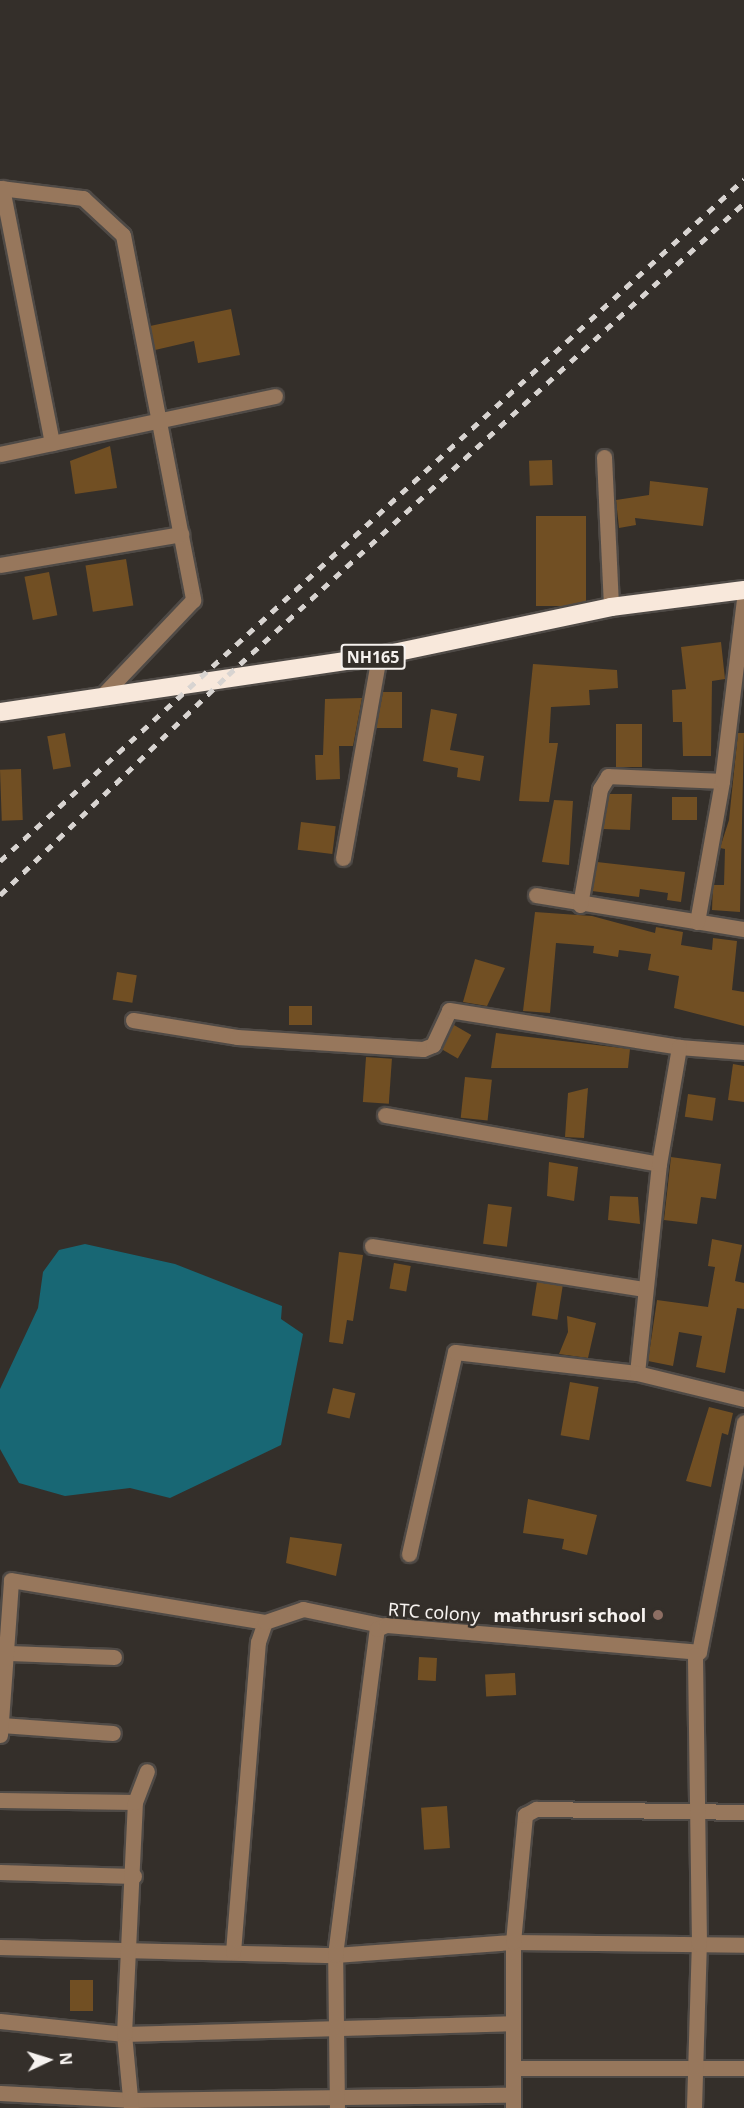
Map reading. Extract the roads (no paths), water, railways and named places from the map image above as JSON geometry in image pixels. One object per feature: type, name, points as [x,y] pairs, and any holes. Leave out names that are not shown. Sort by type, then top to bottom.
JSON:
[{"type":"highway","name":"NH165","points":[[0,712],[379,656],[611,607],[744,590]]},
{"type":"street","points":[[52,443],[1,188],[83,198],[119,227],[181,534],[193,600],[103,695]]},
{"type":"street","points":[[0,454],[274,396]]},
{"type":"street","points":[[604,457],[611,607]]},
{"type":"street","points":[[0,566],[181,534]]},
{"type":"street","points":[[697,922],[722,781],[744,600]]},
{"type":"street","points":[[343,858],[379,656]]},
{"type":"street","points":[[580,905],[600,789],[608,777],[722,781]]},
{"type":"street","points":[[536,896],[580,905],[744,928]]},
{"type":"street","points":[[133,1020],[237,1037],[420,1049],[433,1045],[449,1010],[679,1047],[744,1052]]},
{"type":"street","points":[[637,1373],[644,1289],[659,1164],[679,1047]]},
{"type":"street","points":[[385,1115],[659,1164]]},
{"type":"street","points":[[372,1246],[644,1289]]},
{"type":"street","points":[[409,1554],[455,1352],[637,1373],[744,1399]]},
{"type":"street","points":[[694,2108],[699,1944],[695,1655],[701,1648],[744,1422]]},
{"type":"street","points":[[0,1735],[9,1653],[11,1580],[265,1622],[303,1610],[380,1625]]},
{"type":"street","points":[[233,1952],[258,1642],[265,1622]]},
{"type":"street","name":"RTC colony","points":[[337,2103],[335,1955],[380,1625],[695,1655]]},
{"type":"street","points":[[9,1653],[114,1656]]},
{"type":"street","points":[[1,1725],[113,1732]]},
{"type":"street","points":[[132,2104],[124,2034],[131,1947],[135,1802],[147,1771]]},
{"type":"street","points":[[0,1800],[135,1802]]},
{"type":"street","points":[[0,2093],[132,2104],[513,2102],[513,1942],[530,1810],[744,1812]]},
{"type":"street","points":[[0,1872],[134,1876]]},
{"type":"street","points":[[0,1947],[131,1947],[335,1955],[513,1942],[744,1945]]},
{"type":"street","points":[[0,2021],[124,2034],[335,2025],[513,2023]]},
{"type":"street","points":[[513,2068],[744,2067]]},
{"type":"water","points":[[85,1244],[175,1264],[282,1306],[281,1319],[303,1334],[281,1445],[170,1498],[130,1488],[65,1496],[19,1483],[0,1449],[0,1389],[38,1308],[43,1272],[59,1250]]},
{"type":"railway","points":[[0,861],[744,179]]},
{"type":"railway","points":[[0,895],[228,675],[744,203]]},
{"type":"place","name":"mathrusri school","points":[[658,1615]]}]
